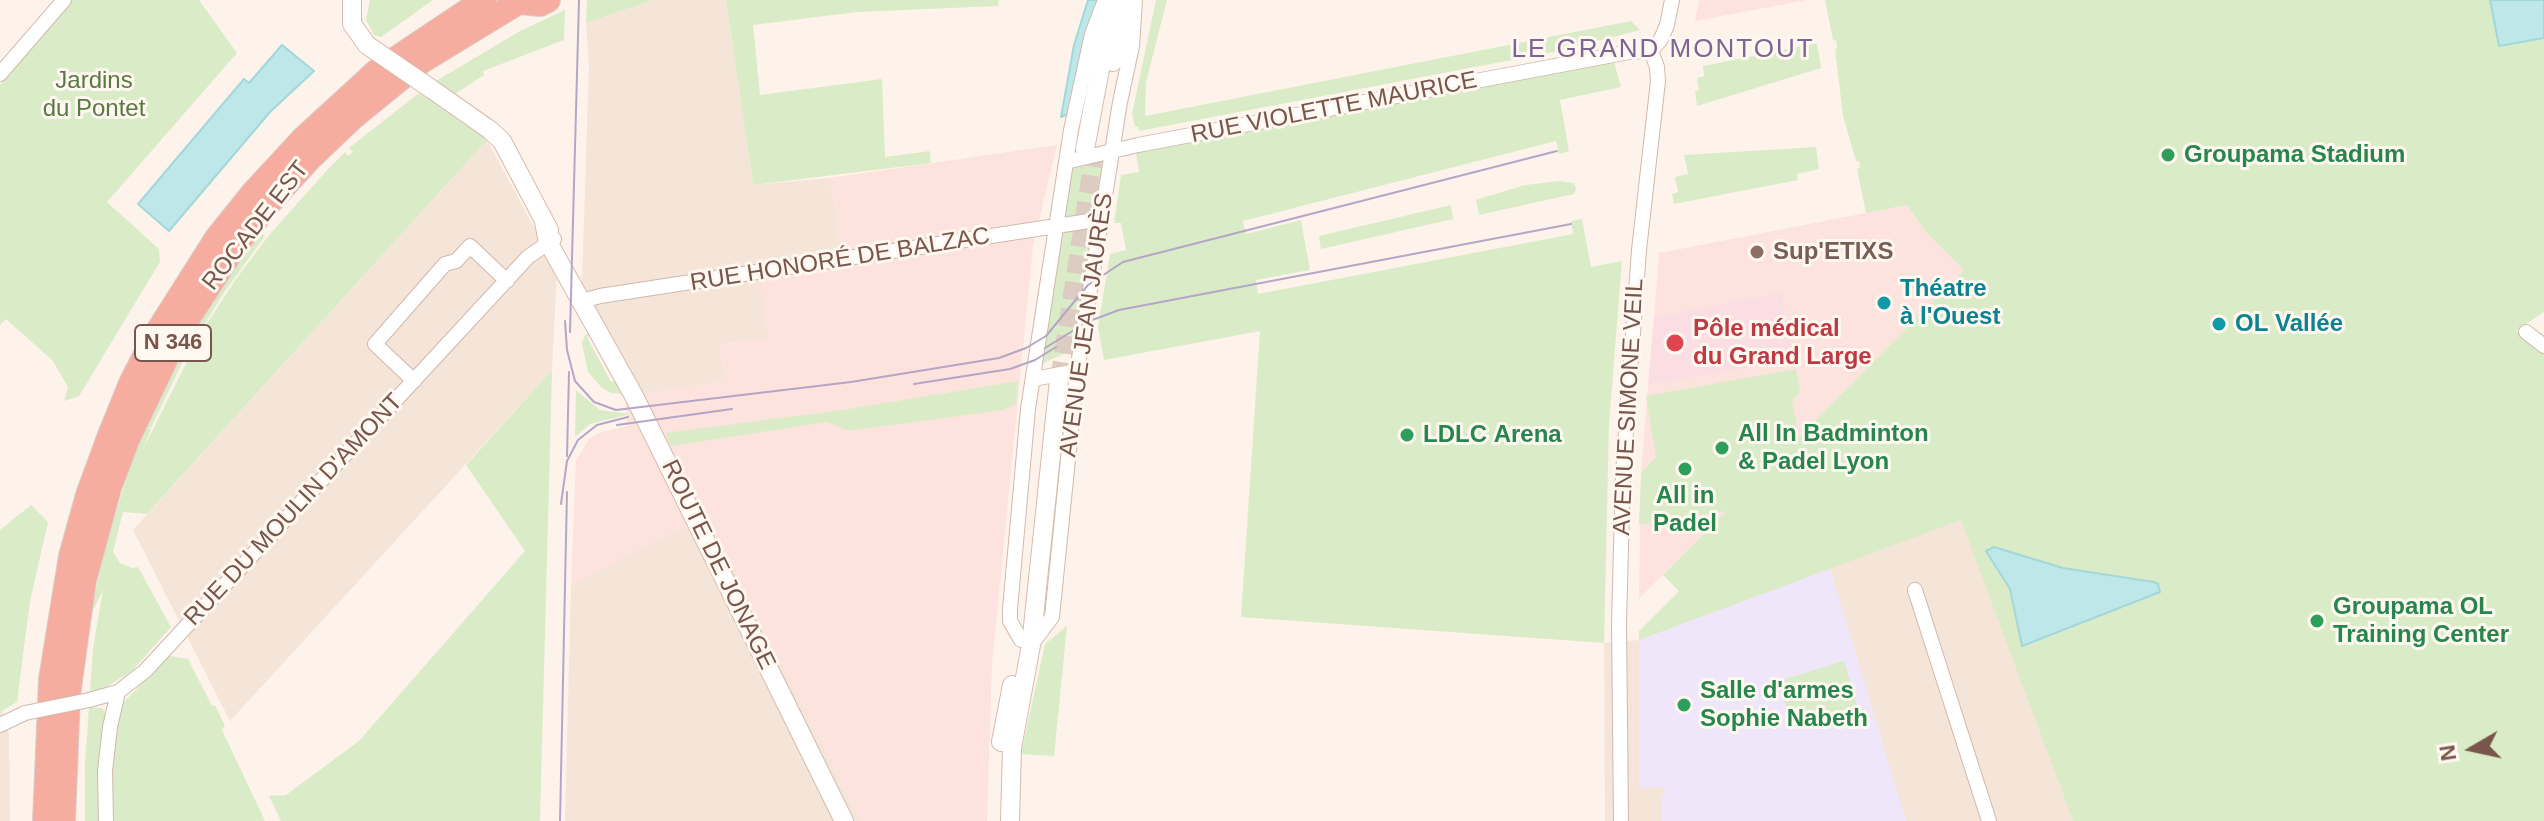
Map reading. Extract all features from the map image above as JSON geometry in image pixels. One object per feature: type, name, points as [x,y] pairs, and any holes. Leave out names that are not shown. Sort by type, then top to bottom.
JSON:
[{"type":"highway","points":[[400,55],[410,36],[462,0]]},
{"type":"highway","name":"ROCADE EST","points":[[45,821],[51,679],[61,606],[88,495],[132,381],[187,283],[254,192],[304,138],[376,72],[484,0]]},
{"type":"highway","points":[[520,1],[540,4],[548,0]]},
{"type":"highway","name":"ROCADE EST","points":[[63,821],[68,695],[84,580],[109,488],[127,440],[177,335],[233,249],[310,158],[375,98],[422,61],[520,1]]},
{"type":"main road","name":"AVENUE JEAN JAURÈS","points":[[1097,149],[1113,0]]},
{"type":"main road","name":"AVENUE JEAN JAURÈS","points":[[1097,149],[1115,53],[1132,0]]},
{"type":"main road","name":"ROUTE DE JONAGE","points":[[353,5],[355,30],[367,45],[502,141],[730,586],[844,821]]},
{"type":"main road","name":"AVENUE JEAN JAURÈS","points":[[1010,821],[1012,748],[1026,642],[1047,381]]},
{"type":"main road","name":"AVENUE JEAN JAURÈS","points":[[999,821],[1000,743],[1026,642]]},
{"type":"street","points":[[0,74],[64,0]]},
{"type":"street","name":"AVENUE JEAN JAURÈS","points":[[1097,149],[1102,219],[1077,371],[1052,617],[1026,642],[1010,621],[1010,609],[1047,381],[1055,228],[1092,34],[1105,0]]},
{"type":"street","points":[[1651,51],[1667,25],[1672,0]]},
{"type":"street","name":"RUE VIOLETTE MAURICE","points":[[1066,162],[1097,149],[1629,52],[1651,51]]},
{"type":"street","name":"AVENUE SIMONE VEIL","points":[[1621,821],[1619,613],[1623,473],[1639,250],[1658,81],[1651,51]]},
{"type":"street","name":"RUE HONORÉ DE BALZAC","points":[[584,304],[1102,219]]},
{"type":"street","name":"RUE DU MOULIN D'AMONT","points":[[0,725],[25,713],[118,692],[145,671],[535,251],[551,241]]},
{"type":"street","points":[[414,381],[375,344],[445,264],[456,261],[470,246],[507,281]]},
{"type":"street","points":[[2526,332],[2544,346]]},
{"type":"street","points":[[1047,381],[1077,371]]},
{"type":"street","points":[[1915,590],[1989,821]]},
{"type":"street","points":[[106,821],[105,771],[118,692]]},
{"type":"shaded area","points":[[654,0],[726,0],[753,185],[830,178],[844,266],[768,338],[719,345],[725,381],[625,397],[581,314],[589,64],[586,23]]},
{"type":"shaded area","points":[[1699,0],[1807,0],[1695,21]]},
{"type":"shaded area","points":[[487,140],[557,270],[552,370],[230,721],[133,530]]},
{"type":"shaded area","points":[[1057,145],[1033,246],[992,664],[987,821],[861,821],[705,515],[571,585],[576,461],[589,439],[601,432],[628,426],[625,397],[725,381],[719,345],[768,338],[759,277],[844,266],[830,178]]},
{"type":"shaded area","points":[[1907,205],[1925,231],[1965,270],[1639,599],[1641,473],[1648,385],[1794,358],[1782,294],[1654,317],[1659,253]]},
{"type":"shaded area","points":[[1782,293],[1794,359],[1648,385],[1654,317]]},
{"type":"shaded area","points":[[705,514],[861,821],[565,821],[571,585]]},
{"type":"shaded area","points":[[1962,519],[2073,821],[1605,821],[1604,643],[1639,640]]},
{"type":"shaded area","points":[[1830,567],[1906,821],[1661,821],[1661,797],[1666,793],[1661,787],[1639,788],[1639,640]]},
{"type":"shaded area","points":[[3,710],[9,735],[10,821],[0,821],[0,712]]},
{"type":"green space","name":"Jardins du Pontet","points":[[69,0],[199,0],[237,53],[107,202],[159,249],[160,262],[79,396],[64,401],[68,387],[53,361],[6,319],[0,325],[0,85]]},
{"type":"green space","points":[[370,0],[433,0],[381,37],[374,35],[366,20]]},
{"type":"green space","points":[[587,0],[654,0],[586,23]]},
{"type":"green space","points":[[726,0],[999,0],[998,6],[857,12],[753,25],[760,95],[882,79],[885,157],[930,151],[931,163],[753,185]]},
{"type":"green space","points":[[1156,0],[1167,0],[1146,82],[1145,116],[1631,21],[1640,30],[1559,51],[1139,131],[1132,114]]},
{"type":"green space","name":"OL Vallée","points":[[1825,0],[2544,0],[2544,312],[2516,331],[2544,354],[2544,821],[2073,821],[1961,520],[1639,640],[1639,631],[1679,591],[1663,575],[1726,511],[1639,525],[1641,473],[1656,457],[1646,396],[1796,369],[1800,392],[1792,401],[1799,437],[1964,270],[1925,231],[1907,205],[1866,213],[1857,169],[1860,168],[1859,161],[1856,161],[1843,116],[1836,40],[1833,40]]},
{"type":"green space","points":[[565,10],[564,40],[483,71],[484,75],[455,94],[436,81],[520,31]]},
{"type":"green space","points":[[1817,43],[1821,68],[1697,106],[1695,91],[1699,90],[1697,78],[1704,76],[1703,66]]},
{"type":"green space","name":"LDLC Arena","points":[[1614,62],[1621,87],[1560,100],[1569,151],[1559,154],[1556,141],[1243,221],[1246,234],[1301,220],[1310,270],[1256,280],[1258,294],[1573,234],[1571,221],[1582,219],[1591,267],[1622,261],[1609,424],[1604,643],[1241,617],[1260,331],[1104,360],[1098,327],[1110,254],[1126,250],[1121,223],[1114,223],[1121,175],[1139,172],[1136,153]]},
{"type":"green space","points":[[419,93],[487,140],[147,514],[123,512],[113,552],[120,563],[138,567],[171,627],[132,671],[103,689],[90,691],[93,648],[103,590],[90,617],[105,547],[134,454],[145,427],[179,357],[184,359],[151,428],[146,427],[151,429],[143,449],[204,328],[269,235],[345,152],[348,156],[353,152],[349,148]]},
{"type":"green space","points":[[1816,147],[1819,169],[1797,174],[1798,180],[1674,204],[1672,194],[1678,192],[1675,177],[1688,174],[1684,155]]},
{"type":"green space","points":[[1097,162],[1104,165],[1099,208],[1090,215],[1066,218],[1063,215],[1072,169]]},
{"type":"green space","points":[[1559,181],[1574,183],[1574,194],[1479,215],[1476,200],[1525,185]]},
{"type":"green space","points":[[1451,205],[1453,219],[1321,249],[1319,236]]},
{"type":"green space","points":[[1087,227],[1095,232],[1077,348],[1039,365],[1062,232]]},
{"type":"green space","points":[[260,232],[265,236],[223,294],[188,351],[183,349],[233,269]]},
{"type":"green space","points":[[591,331],[592,334],[587,337],[611,382],[616,380],[623,394],[602,388],[588,372],[582,343]]},
{"type":"green space","points":[[552,370],[540,821],[281,821],[269,796],[286,795],[359,741],[525,551],[466,465]]},
{"type":"green space","points":[[1018,381],[1016,404],[1003,410],[855,430],[827,422],[671,446],[665,433],[843,410]]},
{"type":"green space","points":[[576,390],[600,410],[631,414],[590,424],[575,437]]},
{"type":"green space","points":[[31,505],[48,522],[30,601],[17,702],[0,712],[0,530]]},
{"type":"green space","points":[[1067,626],[1054,756],[1021,754],[1045,644]]},
{"type":"green space","points":[[169,656],[188,659],[212,706],[215,705],[225,726],[222,730],[265,821],[111,821],[109,790],[120,706]]},
{"type":"green space","points":[[1844,661],[1858,707],[1792,727],[1778,681]]},
{"type":"green space","points":[[89,707],[102,708],[108,715],[102,821],[85,821]]},
{"type":"water","points":[[1088,0],[1100,0],[1070,113],[1061,117],[1074,45]]},
{"type":"water","points":[[2490,0],[2544,0],[2544,38],[2499,46]]},
{"type":"water","points":[[282,45],[314,71],[270,112],[169,231],[138,204],[244,79],[249,83]]},
{"type":"water","points":[[1994,547],[2063,568],[2154,582],[2158,584],[2160,592],[2022,646],[2010,589],[1986,551]]},
{"type":"tunnel","points":[[1059,380],[1095,147]]},
{"type":"tram line","points":[[570,332],[579,0]]},
{"type":"tram line","points":[[565,321],[567,350],[575,381],[594,402],[616,410],[851,382],[999,358],[1046,336],[1088,285],[1123,262],[1557,151]]},
{"type":"tram line","points":[[1045,348],[1087,322],[1119,310],[1571,224]]},
{"type":"tram line","points":[[914,384],[1010,369],[1035,360],[1056,347]]},
{"type":"tram line","points":[[567,456],[569,372]]},
{"type":"tram line","points":[[617,425],[732,409]]},
{"type":"tram line","points":[[561,504],[567,461],[578,440],[597,425],[628,417]]},
{"type":"tram line","points":[[560,821],[567,492]]},
{"type":"place","name":"Groupama Stadium","points":[[2168,155]]},
{"type":"place","name":"Sup'ETIXS","points":[[1757,252]]},
{"type":"place","name":"Théatre à l'Ouest","points":[[1884,303]]},
{"type":"place","name":"OL Vallée","points":[[2219,324]]},
{"type":"place","name":"Pôle médical du Grand Large","points":[[1675,343]]},
{"type":"place","name":"LDLC Arena","points":[[1407,435]]},
{"type":"place","name":"All In Badminton & Padel Lyon","points":[[1722,448]]},
{"type":"place","name":"All in Padel","points":[[1685,469]]},
{"type":"place","name":"Groupama OL Training Center","points":[[2317,621]]},
{"type":"place","name":"Salle d'armes Sophie Nabeth","points":[[1684,705]]},
{"type":"district","name":"LE GRAND MONTOUT","points":[[1663,50]]}]
